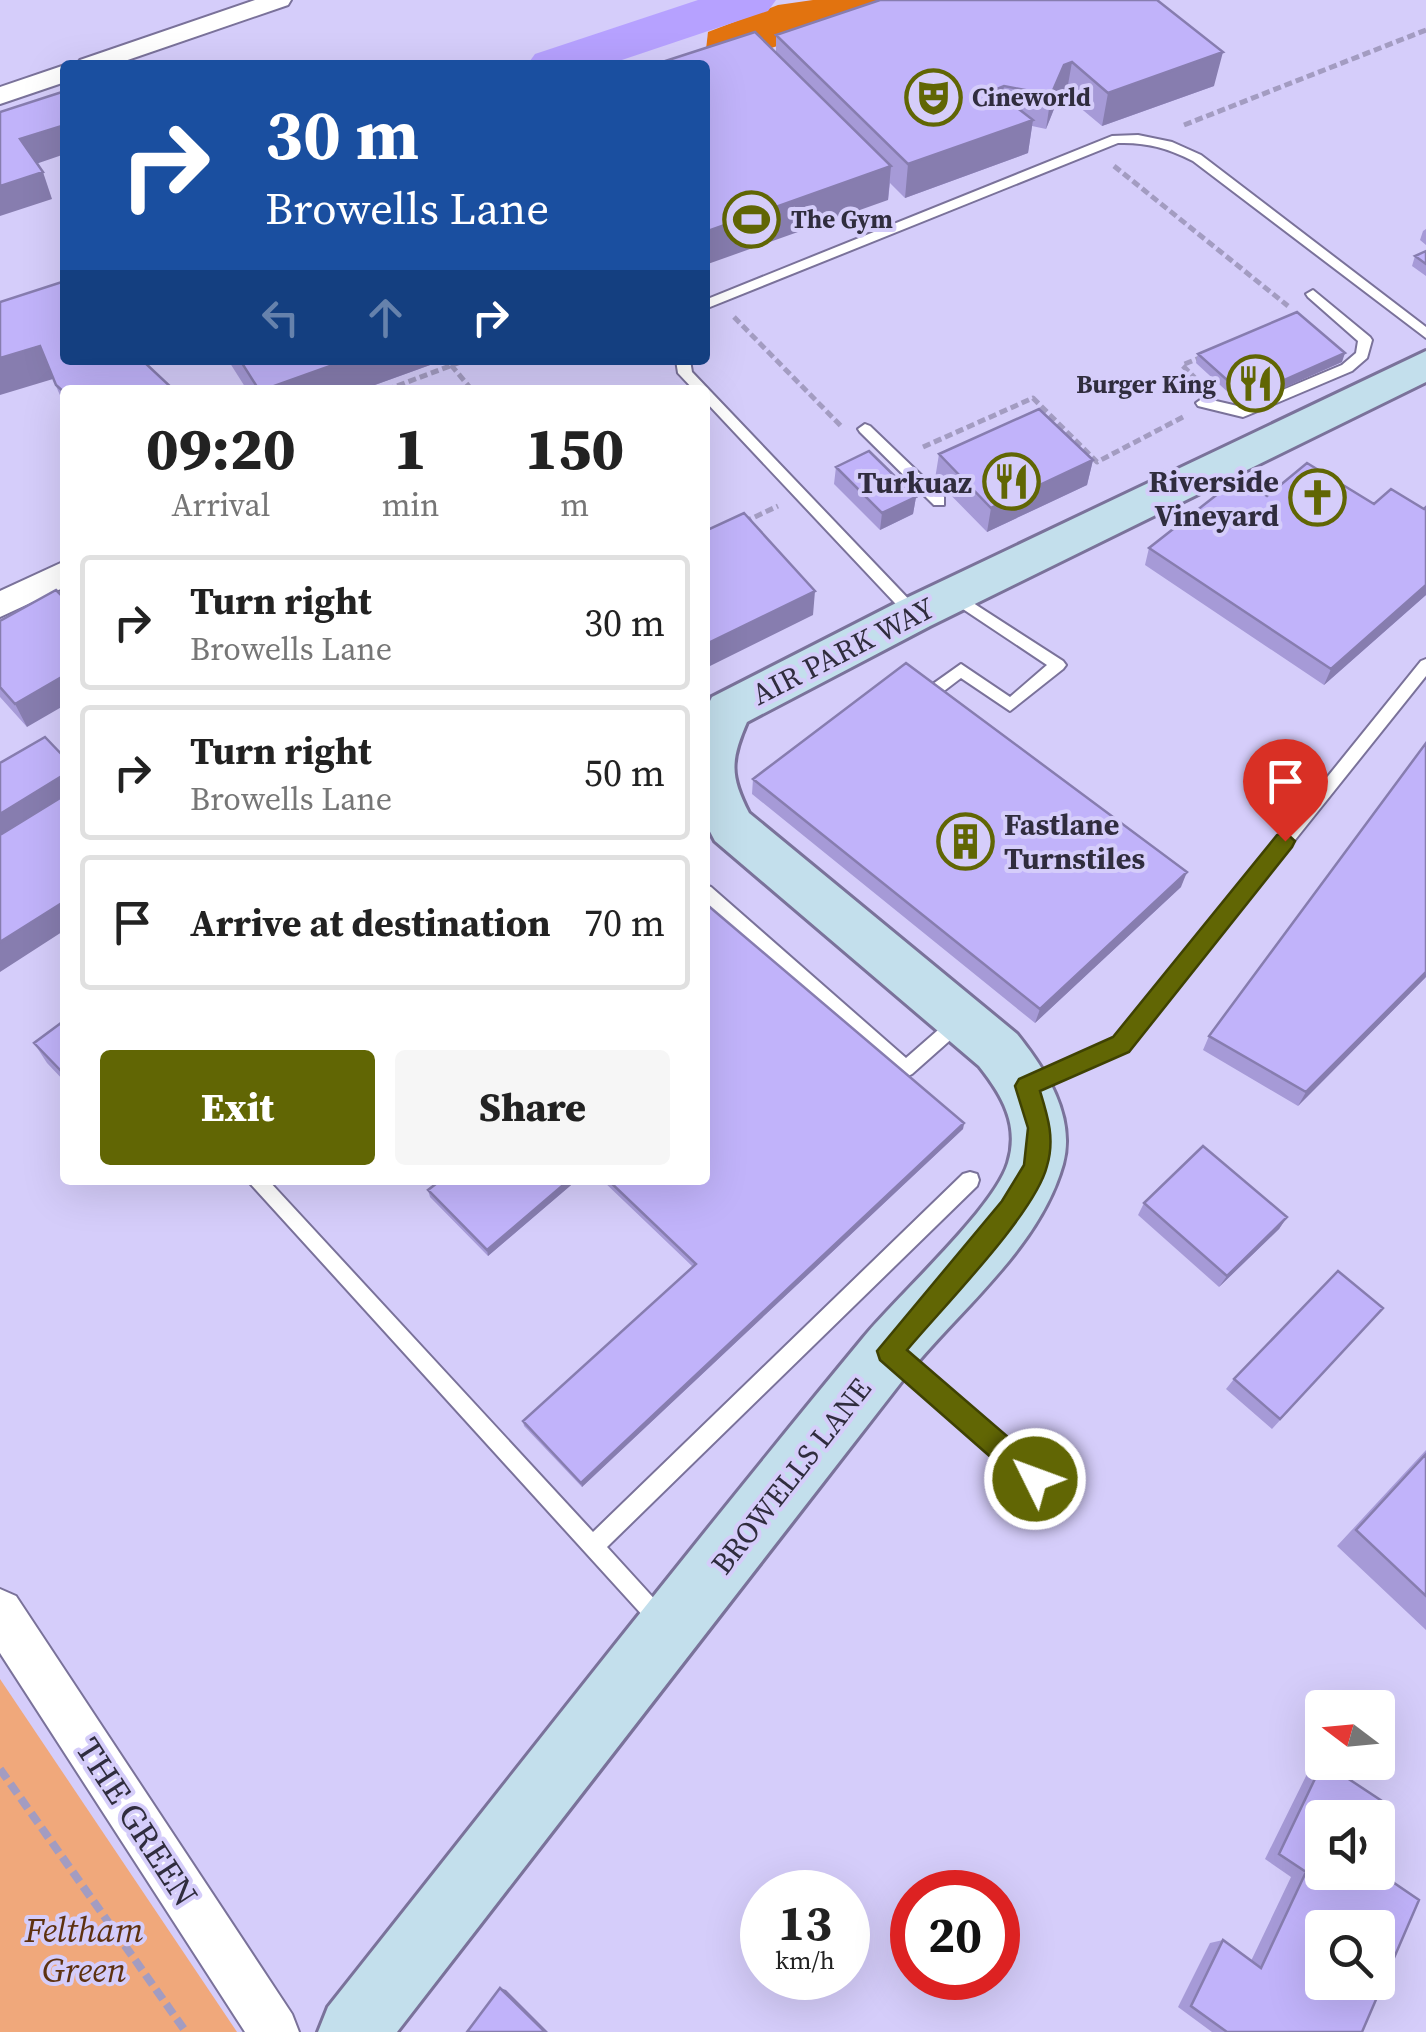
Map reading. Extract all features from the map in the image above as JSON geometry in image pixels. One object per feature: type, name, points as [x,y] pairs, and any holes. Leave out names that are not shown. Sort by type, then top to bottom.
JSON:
[{"type":"street","points":[[102,60],[249,4],[279,0]]},
{"type":"street","points":[[1,94],[60,76]]},
{"type":"street","name":"AIR PARK WAY","points":[[710,742],[729,710],[933,604],[1426,365]]},
{"type":"street","points":[[0,605],[59,577]]},
{"type":"street","name":"AIR PARK WAY","points":[[710,786],[732,827],[998,1050],[1027,1086]]},
{"type":"street","name":"BROWELLS LANE","points":[[353,2032],[889,1351],[1011,1208],[1035,1167],[1040,1128],[1027,1086]]},
{"type":"street","name":"THE GREEN","points":[[0,1612],[274,2032]]},
{"type":"lane","points":[[710,302],[1116,139],[1144,138],[1185,151],[1426,334]]},
{"type":"lane","points":[[1205,404],[1243,412],[1347,368],[1362,355],[1365,340],[1313,294]]},
{"type":"lane","points":[[710,398],[933,604],[1058,665],[1010,706],[960,670],[935,690]]},
{"type":"lane","points":[[858,433],[939,501]]},
{"type":"lane","points":[[1027,1086],[1121,1044],[1426,665]]},
{"type":"lane","points":[[710,896],[906,1069],[962,1020]]},
{"type":"lane","points":[[593,1546],[970,1180]]},
{"type":"lane","points":[[261,1185],[670,1630]]},
{"type":"lane","points":[[889,1351],[1035,1479]]},
{"type":"path","points":[[1180,126],[1426,30]]},
{"type":"path","points":[[1093,148],[1317,330],[1341,317]]},
{"type":"path","points":[[710,302],[858,433]]},
{"type":"path","points":[[912,452],[1033,398],[1097,462],[1218,399],[1182,366],[1215,351]]},
{"type":"path","points":[[399,385],[451,365],[468,385]]},
{"type":"path","points":[[738,524],[788,502]]},
{"type":"path","points":[[0,1769],[186,2032]]},
{"type":"green space","name":"Feltham Green","points":[[0,1679],[237,2032],[0,2032]]},
{"type":"shaded area","points":[[813,0],[918,0],[741,58],[705,58],[708,32],[778,5]]},
{"type":"building","name":"Cineworld","points":[[880,0],[1157,0],[1223,52],[1108,93],[1072,62],[1064,65],[1051,95],[1004,86],[994,90],[1033,120],[908,164],[776,35]]},
{"type":"building","points":[[755,32],[891,166],[710,230],[710,60],[668,60]]},
{"type":"building","points":[[60,93],[60,127],[20,139],[43,172],[0,186],[0,112]]},
{"type":"building","points":[[1426,251],[1426,264],[1415,256]]},
{"type":"building","points":[[60,283],[60,365],[147,365],[169,385],[60,385],[60,389],[40,346],[0,358],[0,302]]},
{"type":"building","name":"Burger King","points":[[1297,312],[1345,353],[1246,397],[1198,354]]},
{"type":"building","points":[[243,365],[333,365],[277,385],[256,385]]},
{"type":"building","points":[[1039,409],[1093,460],[991,508],[939,454]]},
{"type":"building","points":[[869,451],[916,497],[882,513],[836,467]]},
{"type":"building","name":"Riverside Vineyard","points":[[1307,463],[1374,504],[1391,489],[1426,507],[1426,585],[1331,669],[1149,548],[1238,478],[1267,496]]},
{"type":"building","points":[[744,513],[815,591],[710,642],[710,529]]},
{"type":"building","points":[[56,590],[60,594],[60,678],[15,704],[0,687],[0,621]]},
{"type":"building","name":"Fastlane Turnstiles","points":[[906,663],[1187,872],[1040,1009],[753,779]]},
{"type":"building","points":[[45,737],[60,753],[60,777],[0,814],[0,763]]},
{"type":"building","points":[[1426,743],[1426,972],[1306,1092],[1209,1036]]},
{"type":"building","points":[[60,798],[60,904],[0,942],[0,835]]},
{"type":"building","points":[[710,907],[964,1123],[581,1483],[523,1421],[696,1264],[613,1185],[710,1185]]},
{"type":"building","points":[[60,1024],[60,1070],[34,1043]]},
{"type":"building","points":[[1203,1146],[1287,1217],[1227,1276],[1144,1203]]},
{"type":"building","points":[[434,1185],[563,1185],[487,1250],[428,1190]]},
{"type":"building","points":[[1338,1271],[1383,1308],[1280,1419],[1234,1379]]},
{"type":"building","points":[[1426,1454],[1426,1596],[1356,1530]]},
{"type":"building","points":[[1314,1780],[1350,1780],[1380,1800],[1305,1800],[1305,1871],[1279,1854]]},
{"type":"building","points":[[1305,1874],[1305,1890],[1395,1890],[1395,1884],[1419,1900],[1395,1956],[1395,1910],[1305,1910],[1305,2000],[1376,2000],[1362,2032],[1227,2032],[1191,2006],[1223,1940],[1261,1968]]},
{"type":"building","points":[[500,1988],[545,2032],[467,2032]]},
{"type":"waterway","points":[[569,60],[750,0]]},
{"type":"place","name":"Cineworld","points":[[933,97]]},
{"type":"place","name":"The Gym","points":[[752,219]]},
{"type":"place","name":"Burger King","points":[[1255,384]]},
{"type":"place","name":"Turkuaz","points":[[1011,482]]},
{"type":"place","name":"Riverside Vineyard","points":[[1318,498]]},
{"type":"place","name":"Fastlane Turnstiles","points":[[965,841]]},
{"type":"route","points":[[1035,1479],[889,1351],[1011,1208],[1035,1167],[1040,1128],[1027,1086],[1121,1044],[1285,841]]}]
